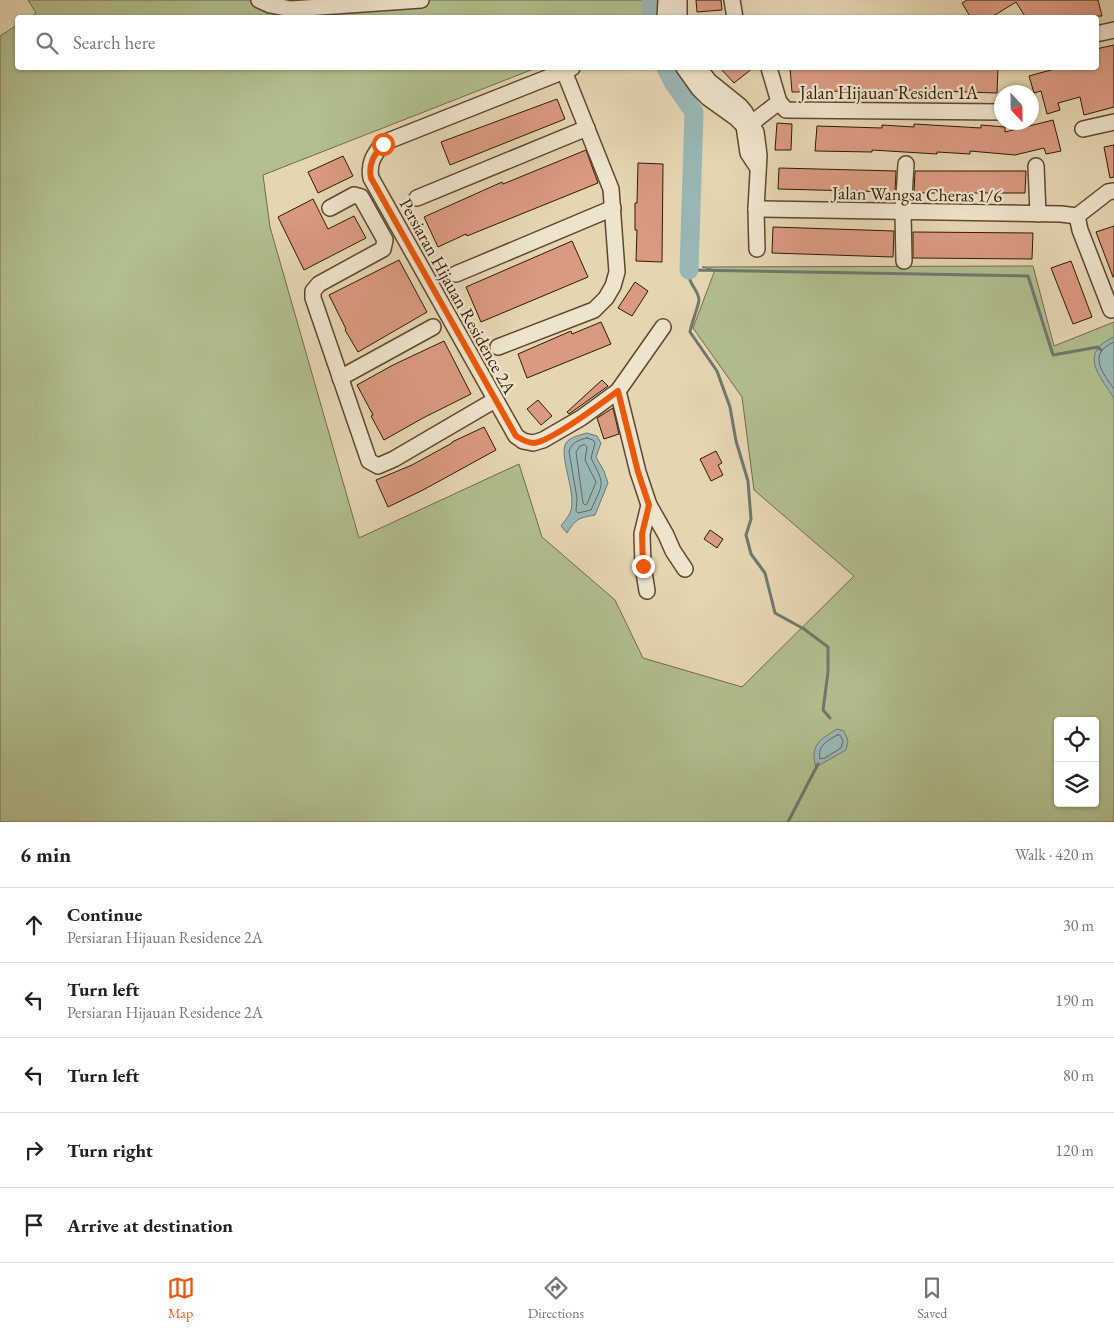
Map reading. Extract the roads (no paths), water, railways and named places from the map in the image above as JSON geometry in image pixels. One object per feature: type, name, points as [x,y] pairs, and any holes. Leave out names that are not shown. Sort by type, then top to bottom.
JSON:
[{"type":"street","points":[[260,0],[270,5],[292,9],[421,0]]},
{"type":"street","points":[[665,15],[666,0]]},
{"type":"street","points":[[679,0],[680,15]]},
{"type":"street","points":[[732,0],[734,15]]},
{"type":"street","points":[[1099,33],[1114,30]]},
{"type":"street","name":"Persiaran Hijauan Residence 2A","points":[[566,70],[379,149],[369,169],[371,178],[516,436],[523,441],[534,443],[543,440],[581,418],[618,391]]},
{"type":"street","points":[[498,347],[594,310],[606,298],[613,286],[617,272],[612,188],[587,128],[568,70]]},
{"type":"street","points":[[685,70],[708,98],[756,132],[759,155],[756,209],[757,249]]},
{"type":"street","points":[[701,70],[710,81],[740,106],[747,124]]},
{"type":"street","points":[[747,124],[780,102],[770,70]]},
{"type":"street","name":"Jalan Hijauan Residen 1A","points":[[780,102],[786,110],[994,112]]},
{"type":"street","points":[[1083,129],[1114,122]]},
{"type":"street","points":[[417,198],[587,128]]},
{"type":"street","points":[[904,262],[906,164]]},
{"type":"street","points":[[1036,166],[1038,214]]},
{"type":"street","points":[[1112,310],[1080,230],[1077,216],[1108,192],[1114,191]]},
{"type":"street","points":[[330,208],[354,195],[361,196],[385,240],[383,249],[319,284],[313,291],[313,298],[369,461],[378,466],[394,459],[495,400]]},
{"type":"street","points":[[456,274],[614,208]]},
{"type":"street","name":"Jalan Wangsa Cheras 1/6","points":[[756,209],[1077,216]]},
{"type":"street","points":[[663,327],[618,391],[638,472],[649,505],[673,551],[685,569]]},
{"type":"street","points":[[340,378],[433,328]]},
{"type":"street","points":[[647,591],[643,566],[642,534],[649,505]]},
{"type":"water","points":[[1114,337],[1114,398],[1098,373],[1094,357],[1103,343]]},
{"type":"water","points":[[587,433],[597,436],[601,443],[596,457],[608,483],[595,515],[578,520],[567,533],[561,526],[570,513],[572,496],[564,449],[570,439]]},
{"type":"water","points":[[837,729],[844,731],[848,741],[846,750],[816,767],[814,759],[815,748],[821,740]]},
{"type":"waterway","points":[[651,0],[651,15]]},
{"type":"waterway","points":[[667,70],[694,112],[689,270]]},
{"type":"waterway","points":[[830,718],[823,710],[828,672],[828,647],[804,629],[775,613],[765,573],[751,554],[746,535],[751,519],[748,481],[736,441],[730,407],[717,371],[690,332],[699,300],[697,292],[691,283],[689,270],[1028,276],[1053,355],[1098,347],[1101,350]]},
{"type":"waterway","points":[[788,822],[818,764]]}]
